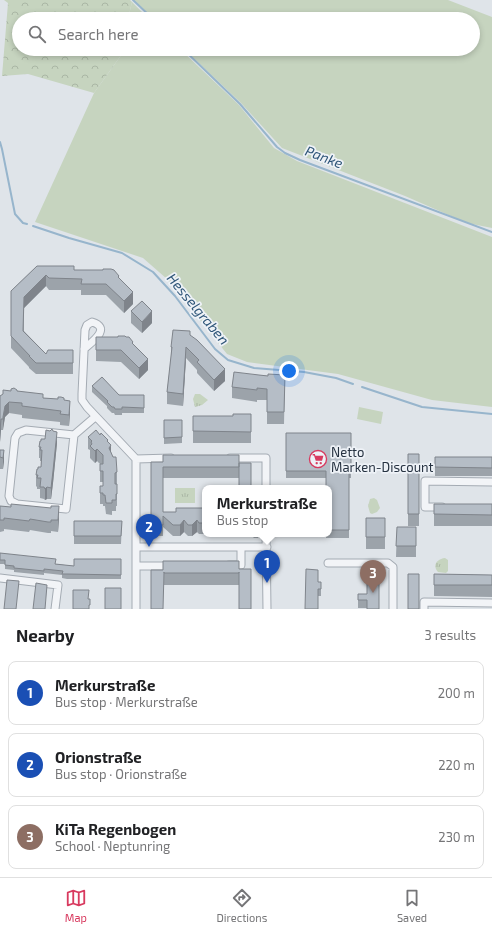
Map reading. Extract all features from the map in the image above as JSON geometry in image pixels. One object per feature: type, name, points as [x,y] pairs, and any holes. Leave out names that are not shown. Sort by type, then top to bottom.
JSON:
[{"type":"street","points":[[84,349],[82,400],[95,417],[136,459],[136,609]]},
{"type":"street","points":[[74,435],[26,430],[18,433],[15,438],[9,496],[11,501],[17,504],[66,509],[74,435],[95,417]]},
{"type":"street","points":[[136,459],[175,458]]},
{"type":"street","points":[[220,458],[266,458],[266,485]]},
{"type":"street","points":[[449,508],[425,507],[425,482],[492,482]]},
{"type":"street","points":[[266,537],[267,609]]},
{"type":"street","points":[[136,547],[266,547]]},
{"type":"street","points":[[218,566],[241,565],[241,547]]},
{"type":"street","points":[[328,563],[388,563],[393,567],[393,609]]},
{"type":"street","points":[[136,566],[181,566]]},
{"type":"street","points":[[0,578],[58,585],[55,609]]},
{"type":"street","points":[[424,609],[424,602],[492,603]]},
{"type":"green space","points":[[4,0],[130,0],[132,2],[130,12],[12,12],[12,56],[121,56],[94,93],[28,74],[2,76],[8,3]]},
{"type":"green space","points":[[133,0],[448,0],[479,12],[146,12]]},
{"type":"green space","points":[[132,2],[142,12],[130,12]]},
{"type":"green space","points":[[480,12],[492,17],[492,228],[467,223],[405,196],[282,148],[241,103],[191,56],[480,56]]},
{"type":"green space","points":[[121,56],[187,56],[239,105],[274,148],[297,161],[492,237],[492,407],[432,400],[338,374],[247,362],[227,354],[167,279],[143,258],[35,222],[94,93]]},
{"type":"green space","points":[[195,394],[200,394],[208,400],[202,405],[195,407],[193,399]]},
{"type":"green space","points":[[359,407],[383,412],[381,424],[357,419]]},
{"type":"green space","points":[[175,488],[195,488],[195,503],[175,503]]},
{"type":"green space","points":[[374,498],[377,500],[380,508],[377,512],[372,514],[370,513],[368,506],[370,499]]},
{"type":"green space","points":[[445,558],[448,560],[448,571],[446,573],[438,572],[435,567],[436,563]]},
{"type":"building","points":[[37,266],[74,266],[74,270],[111,269],[114,270],[119,276],[118,277],[133,292],[124,301],[106,284],[81,284],[82,279],[49,278],[46,275],[24,297],[23,331],[46,354],[48,350],[73,350],[73,363],[36,363],[11,336],[11,291]]},
{"type":"building","points":[[142,301],[152,311],[142,322],[131,311]]},
{"type":"building","points":[[173,330],[190,331],[190,335],[197,340],[225,369],[214,380],[197,362],[199,360],[186,347],[183,394],[167,392]]},
{"type":"building","points":[[96,337],[129,337],[133,342],[132,343],[148,359],[139,368],[121,350],[96,350]]},
{"type":"building","points":[[234,372],[268,376],[268,374],[285,375],[284,412],[267,412],[267,389],[257,388],[257,390],[232,387]]},
{"type":"building","points":[[102,377],[119,395],[144,395],[144,408],[122,407],[122,409],[115,409],[112,407],[107,402],[108,401],[92,386]]},
{"type":"building","points":[[14,388],[17,391],[43,394],[43,398],[64,398],[64,400],[70,401],[69,415],[60,414],[61,411],[22,406],[22,403],[9,402],[5,406],[3,419],[1,419],[0,431],[0,396],[3,394],[3,390],[11,391],[11,389]]},
{"type":"building","points":[[233,414],[251,414],[251,432],[193,431],[193,416],[233,416]]},
{"type":"building","points":[[164,420],[182,420],[182,437],[164,438]]},
{"type":"building","points":[[52,429],[53,431],[57,432],[53,471],[51,488],[47,487],[45,489],[44,487],[40,487],[41,478],[37,478],[38,475],[36,475],[38,467],[41,467],[42,450],[40,450],[41,447],[39,447],[41,439],[45,439],[46,430],[50,431]]},
{"type":"building","points":[[96,430],[100,435],[101,433],[108,440],[107,441],[111,445],[109,448],[113,457],[116,457],[117,472],[115,473],[115,484],[117,484],[117,494],[116,500],[112,500],[112,503],[106,503],[105,495],[100,493],[100,486],[103,486],[103,471],[100,471],[100,464],[103,464],[103,455],[97,449],[95,451],[90,446],[92,441],[88,437]]},
{"type":"building","name":"Netto Marken-Discount","points":[[286,433],[351,433],[351,471],[349,471],[349,530],[332,530],[332,485],[326,485],[326,471],[286,471]]},
{"type":"building","points":[[0,450],[4,450],[3,458],[0,457]]},
{"type":"building","points":[[408,454],[419,454],[419,514],[408,514]]},
{"type":"building","points":[[163,455],[239,455],[239,463],[251,463],[251,485],[239,485],[239,467],[163,467],[163,512],[176,512],[176,508],[202,508],[202,523],[199,523],[197,520],[192,525],[188,525],[184,520],[180,525],[173,525],[163,516],[163,525],[151,525],[151,462],[163,462]]},
{"type":"building","points":[[435,457],[492,457],[492,468],[435,467]]},
{"type":"building","points":[[11,504],[51,508],[51,506],[59,506],[58,520],[51,520],[51,522],[48,522],[30,519],[29,521],[4,518],[4,520],[0,520],[0,506],[11,507]]},
{"type":"building","points":[[434,504],[492,504],[492,515],[434,514]]},
{"type":"building","points":[[366,518],[385,518],[385,537],[366,537]]},
{"type":"building","points":[[74,521],[122,521],[121,536],[74,536]]},
{"type":"building","points":[[397,527],[416,527],[416,546],[396,546]]},
{"type":"building","points":[[0,553],[56,559],[55,564],[74,566],[74,559],[121,559],[121,575],[62,574],[63,571],[14,568],[14,566],[5,565],[5,560],[0,560]]},
{"type":"building","points":[[163,561],[239,561],[239,569],[251,569],[251,609],[239,609],[239,573],[164,572],[163,609],[151,609],[151,570],[163,570]]},
{"type":"building","points":[[306,569],[318,570],[318,582],[321,582],[321,589],[318,589],[318,609],[305,609]]},
{"type":"building","points":[[408,574],[419,574],[419,609],[408,609]]},
{"type":"building","points":[[434,574],[492,575],[492,585],[434,585]]},
{"type":"building","points":[[367,575],[379,575],[379,609],[367,609],[367,600],[358,600],[358,594],[367,594]]},
{"type":"building","points":[[7,580],[19,581],[16,609],[4,609]]},
{"type":"building","points":[[36,583],[47,585],[45,609],[33,609]]},
{"type":"building","points":[[105,588],[121,588],[121,609],[105,609]]},
{"type":"building","points":[[73,590],[89,590],[89,609],[73,609]]},
{"type":"waterway","name":"Panke","points":[[133,0],[146,12]]},
{"type":"waterway","name":"Panke","points":[[190,56],[240,104],[277,147],[285,153],[492,232]]},
{"type":"waterway","name":"Hesselgraben","points":[[0,142],[15,214],[23,223],[27,224]]},
{"type":"waterway","name":"Hesselgraben","points":[[33,226],[122,253],[153,272],[175,296],[215,349],[228,360],[254,368],[304,372],[336,378],[353,384]]},
{"type":"waterway","name":"Hesselgraben","points":[[362,387],[422,407],[492,414]]},
{"type":"place","name":"Netto Marken-Discount","points":[[318,459]]},
{"type":"place","name":"Orionstraße","points":[[149,547]]},
{"type":"place","name":"Merkurstraße","points":[[267,583]]},
{"type":"place","name":"KiTa Regenbogen","points":[[373,593]]}]
